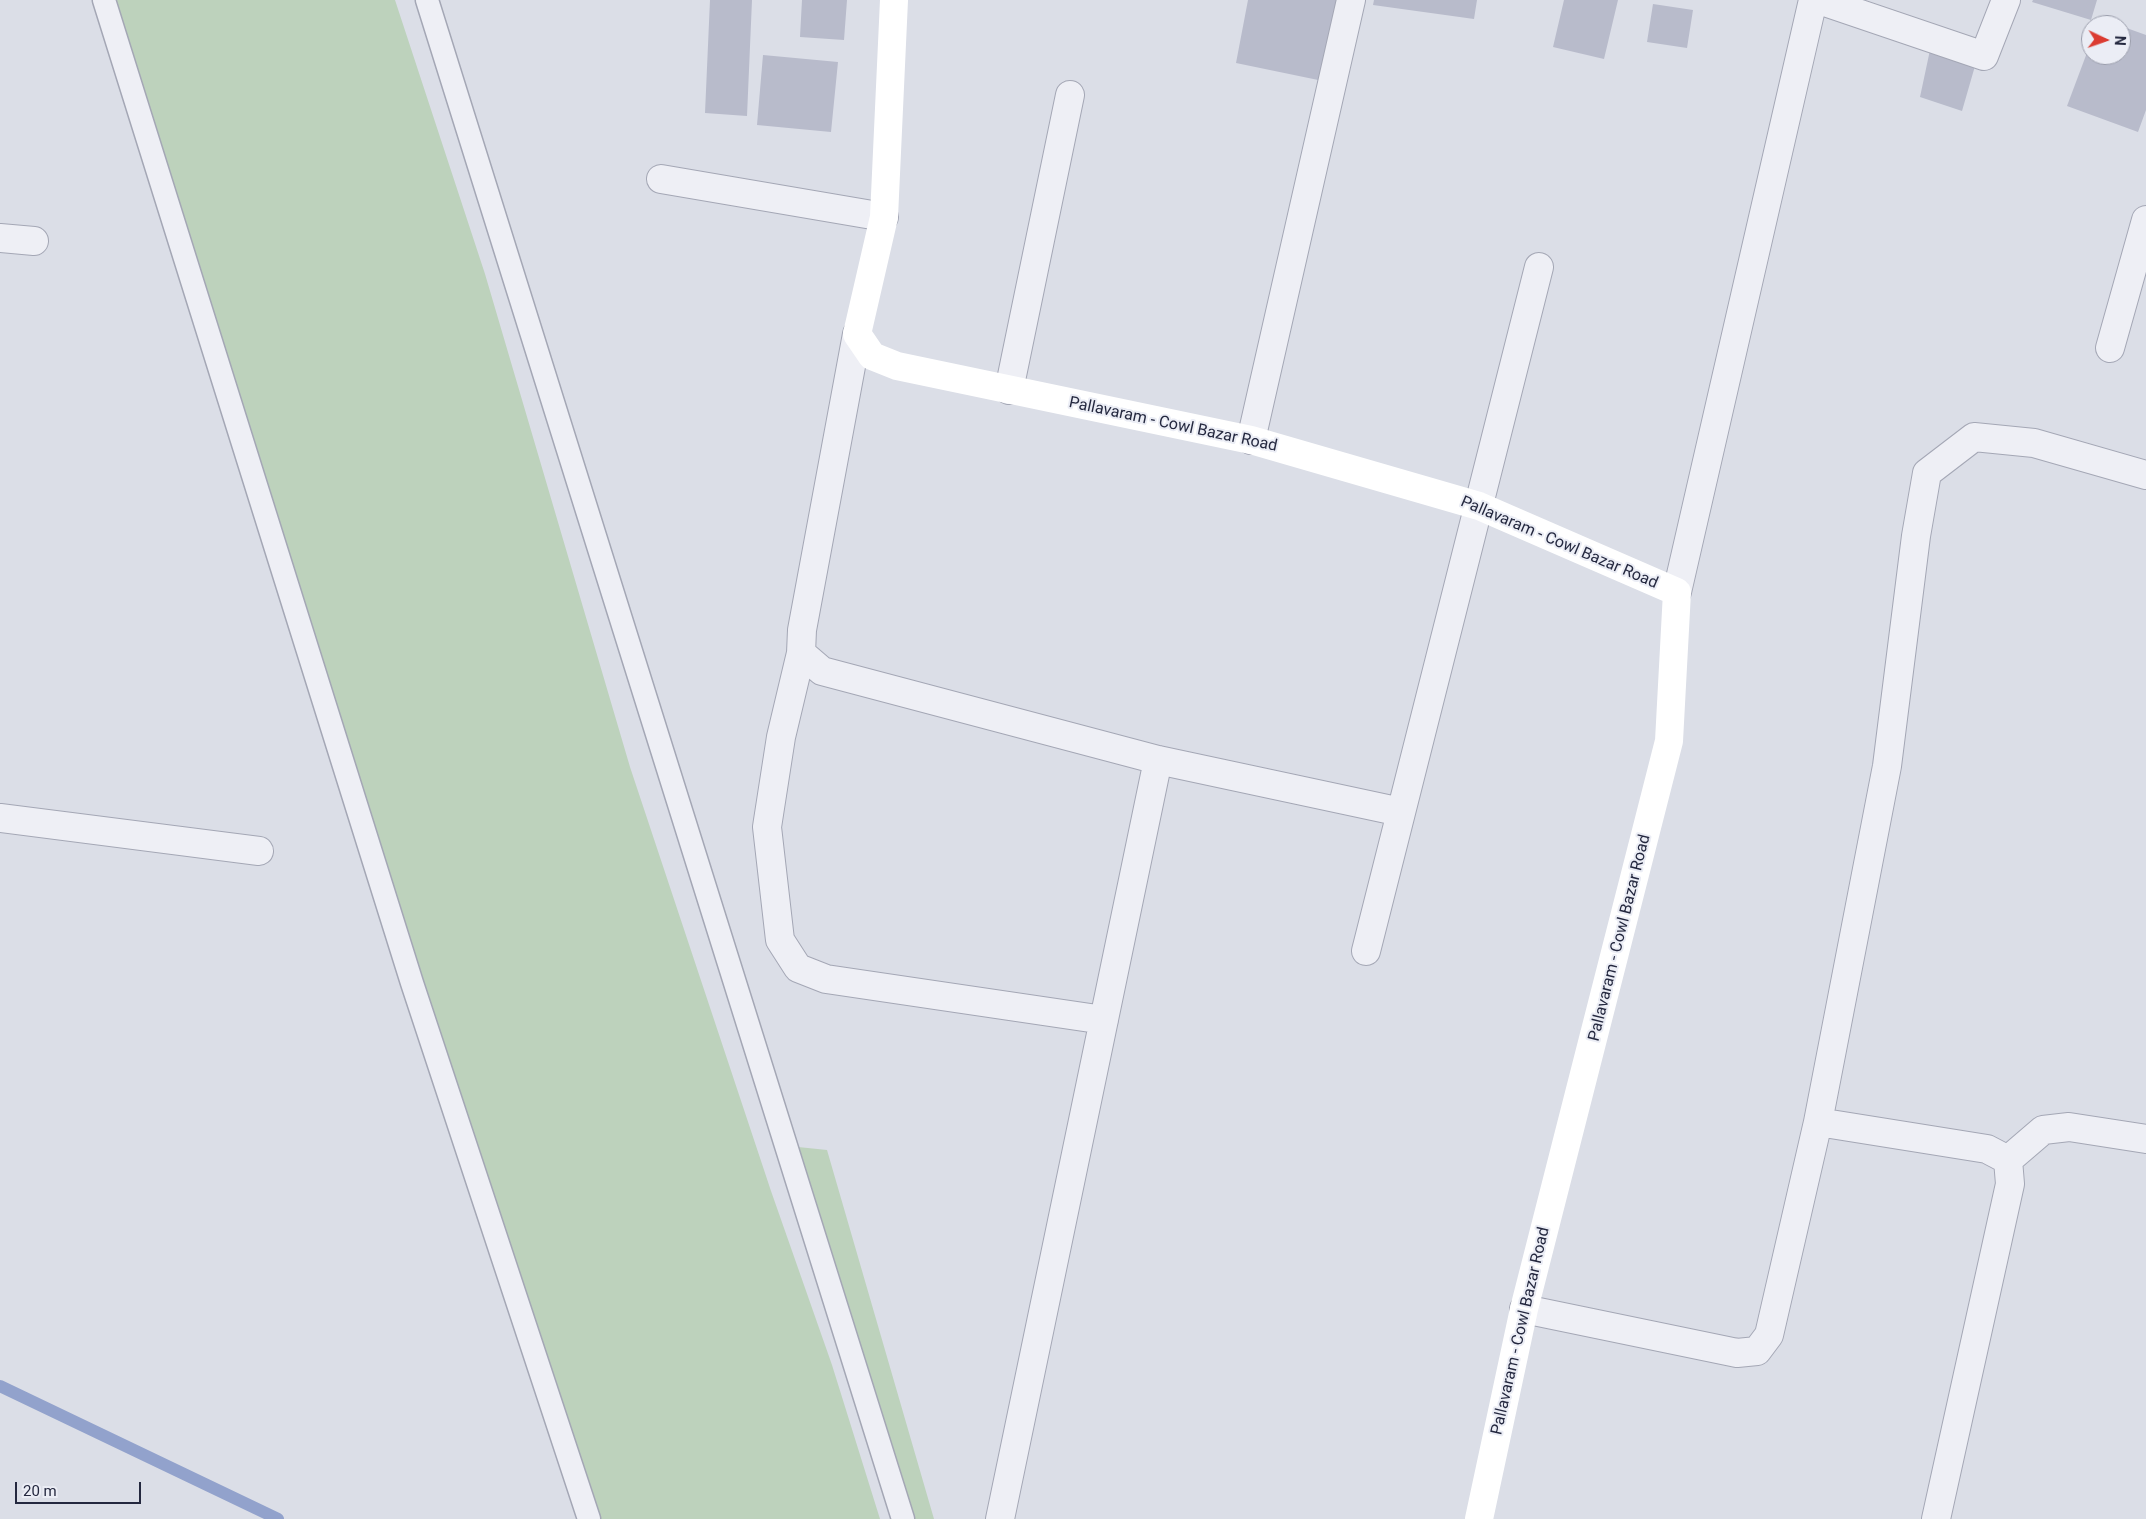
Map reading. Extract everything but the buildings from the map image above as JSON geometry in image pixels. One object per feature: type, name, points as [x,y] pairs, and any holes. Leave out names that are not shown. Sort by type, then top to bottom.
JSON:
[{"type":"street","points":[[894,0],[884,217],[857,334],[802,630],[801,653],[781,737],[768,827],[780,940],[798,968],[826,979],[1104,1020]]},
{"type":"street","points":[[1251,440],[1351,0]]},
{"type":"street","points":[[1677,592],[1813,0]]},
{"type":"street","points":[[1819,0],[1984,56],[2006,0]]},
{"type":"street","points":[[1009,390],[1070,95]]},
{"type":"street","points":[[661,179],[884,217]]},
{"type":"street","points":[[2110,348],[2146,220]]},
{"type":"street","points":[[0,238],[34,241]]},
{"type":"street","points":[[1366,951],[1539,267]]},
{"type":"street","name":"Pallavaram - Cowl Bazar Road","points":[[857,334],[872,356],[897,366],[1251,440],[1479,506],[1677,592],[1669,741],[1524,1309],[1480,1519]]},
{"type":"street","points":[[1524,1309],[1737,1353],[1757,1351],[1769,1335],[1818,1122],[1887,766],[1916,536],[1927,473],[1974,437],[2034,443],[2146,475]]},
{"type":"street","points":[[801,653],[822,671],[1158,760],[1401,812]]},
{"type":"street","points":[[1000,1519],[1158,760]]},
{"type":"street","points":[[0,818],[259,851]]},
{"type":"street","points":[[1818,1122],[1987,1149],[2008,1160]]},
{"type":"street","points":[[2008,1160],[2043,1130],[2069,1127],[2146,1138]]},
{"type":"street","points":[[1936,1519],[2010,1184],[2008,1160]]},
{"type":"lane","points":[[104,0],[412,983],[589,1519]]},
{"type":"lane","points":[[427,0],[903,1519]]},
{"type":"green space","points":[[98,0],[395,0],[485,274],[630,767],[771,1191],[832,1365],[880,1519],[590,1519]]},
{"type":"green space","points":[[798,1147],[827,1150],[934,1519],[914,1519]]},
{"type":"waterway","points":[[0,1386],[278,1519]]}]
